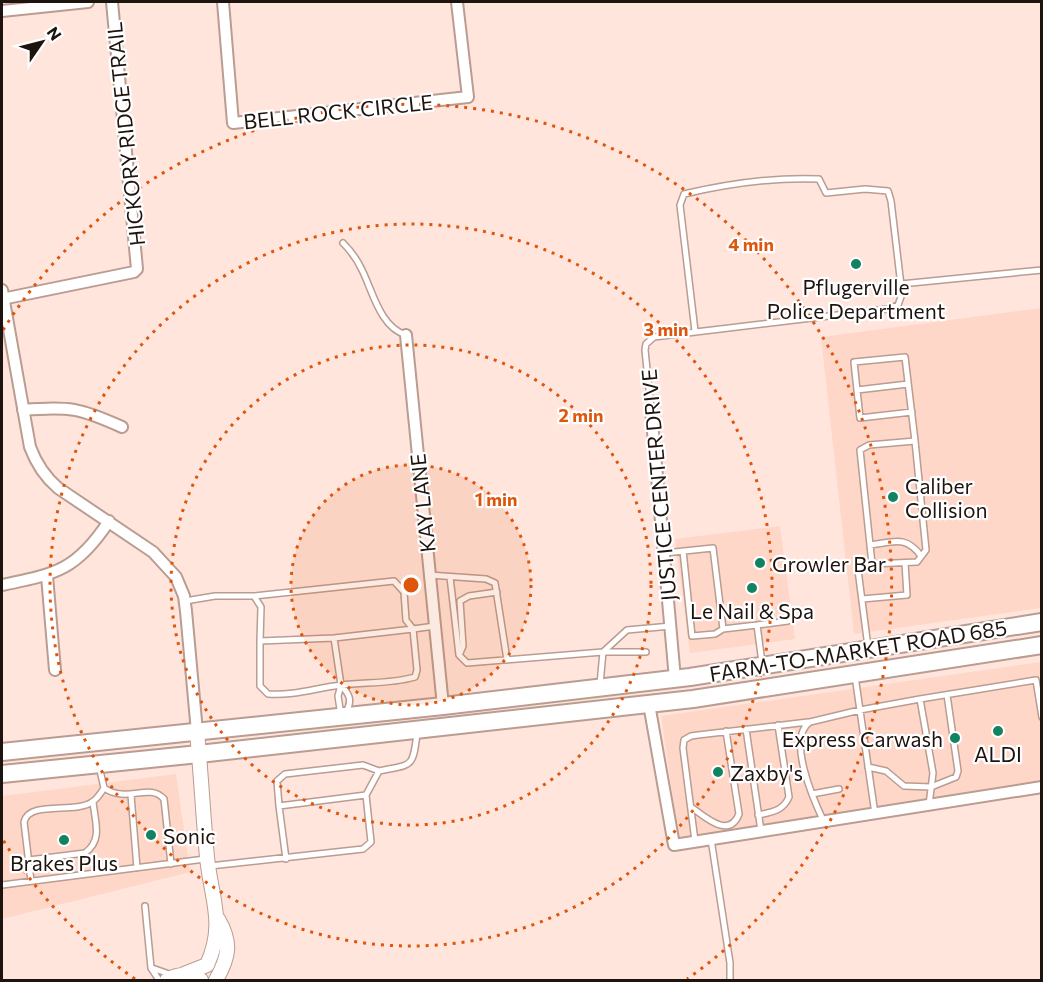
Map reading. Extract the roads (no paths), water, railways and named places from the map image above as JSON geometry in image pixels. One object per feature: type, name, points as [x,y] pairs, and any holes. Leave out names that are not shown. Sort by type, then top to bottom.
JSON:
[{"type":"main road","name":"FARM-TO-MARKET ROAD 685","points":[[2,752],[197,732],[346,713],[443,706],[675,679],[1041,622]]},
{"type":"main road","name":"FARM-TO-MARKET ROAD 685","points":[[2,774],[649,704],[1041,645]]},
{"type":"street","points":[[2,11],[88,2]]},
{"type":"street","name":"HICKORY RIDGE TRAIL","points":[[2,296],[134,272],[138,266],[120,105],[112,2]]},
{"type":"street","name":"BELL ROCK CIRCLE","points":[[223,2],[233,123],[468,97],[457,2]]},
{"type":"street","points":[[2,296],[30,447],[35,458],[49,480],[163,561],[176,577],[184,601],[208,862],[218,917],[215,947],[207,965],[175,977]]},
{"type":"street","name":"KAY LANE","points":[[406,335],[443,706]]},
{"type":"street","points":[[23,410],[69,408],[95,415],[122,427]]},
{"type":"street","name":"JUSTICE CENTER DRIVE","points":[[651,409],[675,679]]},
{"type":"street","points":[[2,585],[47,576],[68,566],[87,552],[109,521]]},
{"type":"street","points":[[47,576],[55,670]]},
{"type":"street","points":[[649,704],[674,845],[1041,787]]},
{"type":"street","points":[[216,981],[224,968],[229,948],[225,931],[218,917]]},
{"type":"street","points":[[175,977],[192,975],[201,981]]},
{"type":"lane","points":[[695,331],[680,205],[684,194],[702,190],[795,178],[819,179],[826,193],[865,189],[888,191],[901,284],[1041,270]]},
{"type":"lane","points":[[343,243],[353,254],[382,313],[394,330],[406,335]]},
{"type":"lane","name":"JUSTICE CENTER DRIVE","points":[[651,409],[645,350],[646,344],[654,337],[887,309],[898,305],[901,300],[901,284]]},
{"type":"lane","points":[[868,649],[858,570],[872,564],[917,562],[926,550],[912,412],[905,357],[854,362],[860,418],[912,412]]},
{"type":"lane","points":[[857,390],[908,384]]},
{"type":"lane","points":[[872,564],[860,450],[869,445],[915,441]]},
{"type":"lane","points":[[870,545],[905,541],[913,544],[921,556]]},
{"type":"lane","points":[[665,553],[713,548],[723,629]]},
{"type":"lane","points":[[683,551],[692,636],[715,634],[723,629],[788,621]]},
{"type":"lane","points":[[862,599],[907,595],[905,563]]},
{"type":"lane","points":[[429,575],[486,579],[495,583],[507,660]]},
{"type":"lane","points":[[450,577],[459,655],[467,663],[603,652],[646,652]]},
{"type":"lane","points":[[184,601],[394,581],[404,592],[406,620],[413,629],[417,670],[415,677],[401,681],[341,685],[285,695],[268,694],[260,686],[261,607],[254,596]]},
{"type":"lane","points":[[459,655],[463,646],[460,601],[469,596],[497,592]]},
{"type":"lane","points":[[758,625],[763,666]]},
{"type":"lane","points":[[260,641],[334,638],[435,626]]},
{"type":"lane","points":[[600,688],[603,652],[627,630],[671,626]]},
{"type":"lane","points":[[334,638],[341,685],[338,696],[340,709],[346,713],[350,701],[349,694],[341,685]]},
{"type":"lane","points":[[855,674],[875,814]]},
{"type":"lane","points":[[696,842],[683,748],[684,740],[691,736],[810,722],[860,710],[1039,680],[1041,717]]},
{"type":"lane","points":[[868,767],[886,771],[904,786],[931,787],[956,777],[958,771],[947,695]]},
{"type":"lane","points":[[920,699],[933,773],[929,805]]},
{"type":"lane","points":[[810,722],[804,726],[800,734],[801,744],[808,786],[824,822]]},
{"type":"lane","points":[[758,815],[780,809],[789,797],[778,725]]},
{"type":"lane","points":[[746,729],[761,832]]},
{"type":"lane","points":[[286,859],[277,781],[285,774],[354,766],[363,765],[379,771],[407,766],[415,758],[418,730]]},
{"type":"lane","points":[[691,807],[718,826],[733,824],[737,819],[739,814],[726,731]]},
{"type":"lane","points":[[31,880],[24,822],[26,816],[30,812],[84,806],[93,802],[104,788],[99,764]]},
{"type":"lane","points":[[354,766],[354,775]]},
{"type":"lane","points":[[340,769],[340,777]]},
{"type":"lane","points":[[326,770],[327,778]]},
{"type":"lane","points":[[316,771],[317,779]]},
{"type":"lane","points":[[2,885],[171,864],[286,859],[363,849],[371,842],[366,795],[379,771]]},
{"type":"lane","points":[[305,772],[306,781]]},
{"type":"lane","points":[[293,774],[293,782]]},
{"type":"lane","points":[[104,788],[118,795],[153,791],[159,793],[164,799],[171,864]]},
{"type":"lane","points":[[812,794],[839,789]]},
{"type":"lane","points":[[279,806],[295,804],[308,798],[356,793],[366,795]]},
{"type":"lane","points":[[131,795],[137,868]]},
{"type":"lane","points":[[295,797],[295,804]]},
{"type":"lane","points":[[29,860],[86,853],[93,847],[97,840],[93,802]]},
{"type":"lane","points":[[711,839],[728,951],[730,981]]},
{"type":"lane","points":[[145,906],[151,968],[159,981]]},
{"type":"lane","points":[[151,968],[175,977]]},
{"type":"place","name":"Pflugerville Police Department","points":[[856,264]]},
{"type":"place","name":"Caliber Collision","points":[[893,497]]},
{"type":"place","name":"Growler Bar","points":[[760,563]]},
{"type":"place","name":"Le Nail & Spa","points":[[752,588]]},
{"type":"place","name":"ALDI","points":[[998,731]]},
{"type":"place","name":"Express Carwash","points":[[955,738]]},
{"type":"place","name":"Zaxby's","points":[[718,772]]},
{"type":"place","name":"Sonic","points":[[151,835]]},
{"type":"place","name":"Brakes Plus","points":[[64,840]]}]
